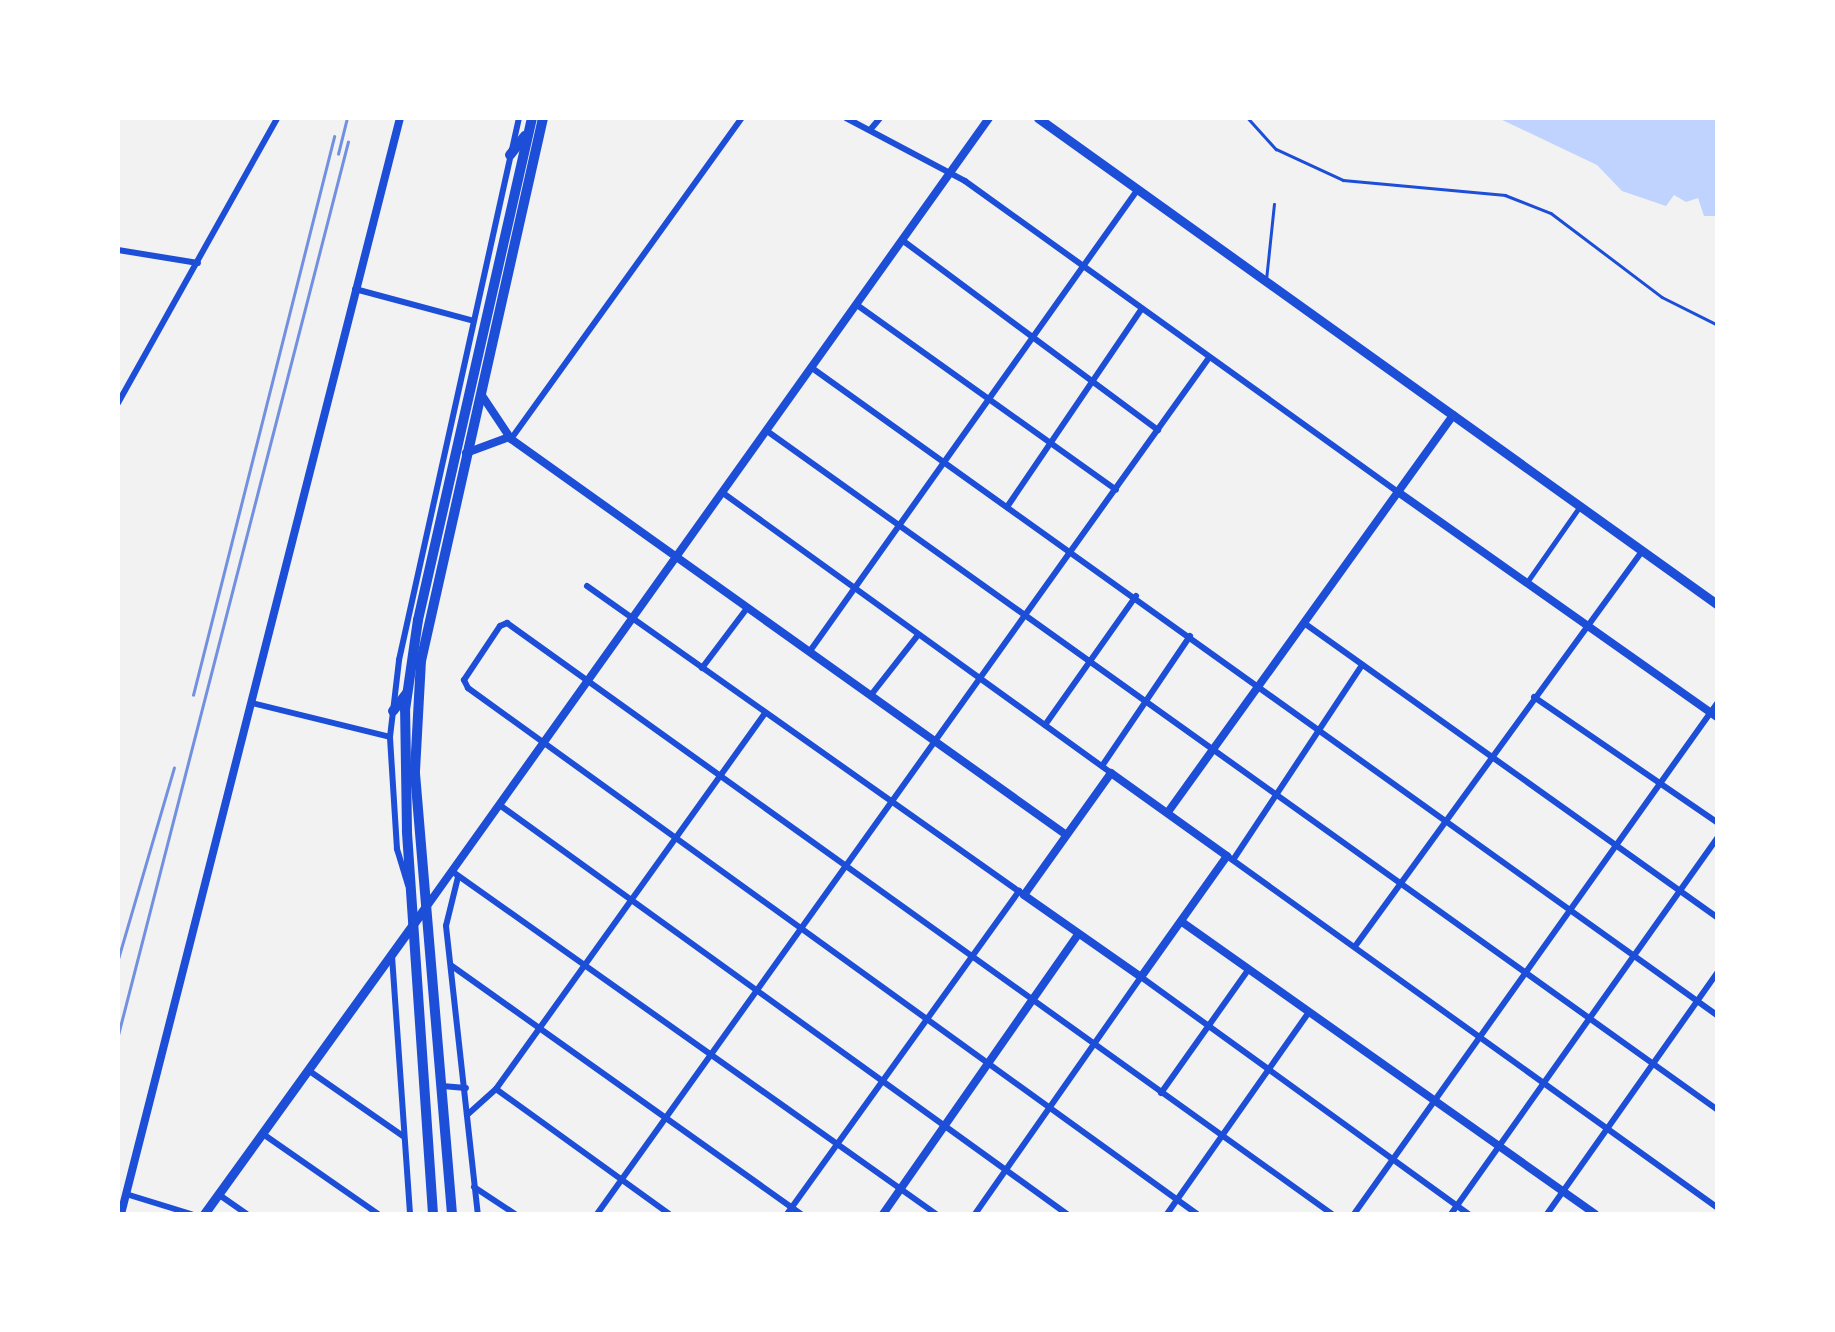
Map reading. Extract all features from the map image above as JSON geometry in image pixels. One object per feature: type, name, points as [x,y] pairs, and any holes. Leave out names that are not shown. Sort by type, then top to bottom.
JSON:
[{"type":"main road","points":[[433,1214],[410,892],[408,692],[418,620],[532,118]]},
{"type":"main road","points":[[452,1214],[424,909],[415,758],[420,661],[543,118]]},
{"type":"main road","points":[[1038,118],[1718,605]]},
{"type":"main road","points":[[510,155],[528,131]]},
{"type":"main road","points":[[393,711],[408,692]]},
{"type":"main road","points":[[204,1214],[424,909]]},
{"type":"street","points":[[118,403],[277,118]]},
{"type":"street","points":[[121,1214],[400,118]]},
{"type":"street","points":[[410,892],[397,849],[390,737],[393,711],[471,320],[520,118]]},
{"type":"street","points":[[466,453],[510,438],[742,118]]},
{"type":"street","points":[[846,118],[950,172],[1714,715]]},
{"type":"street","points":[[870,130],[880,118]]},
{"type":"street","points":[[424,909],[455,874],[989,118]]},
{"type":"street","points":[[810,651],[1138,189]]},
{"type":"street","points":[[902,240],[1158,430]]},
{"type":"street","points":[[118,250],[198,264]]},
{"type":"street","points":[[355,289],[471,320]]},
{"type":"street","points":[[857,305],[1116,490]]},
{"type":"street","points":[[1006,507],[1141,310]]},
{"type":"street","points":[[596,1214],[1208,359]]},
{"type":"street","points":[[812,368],[1136,596],[1718,1016]]},
{"type":"street","points":[[480,392],[510,438],[1065,834]]},
{"type":"street","points":[[1168,812],[1453,416]]},
{"type":"street","points":[[767,431],[1022,617],[1718,1110]]},
{"type":"street","points":[[723,493],[1718,1208]]},
{"type":"street","points":[[1527,582],[1580,506]]},
{"type":"street","points":[[1356,946],[1642,551]]},
{"type":"street","points":[[587,586],[889,805],[1022,893],[1208,1026],[1267,1074],[1469,1214]]},
{"type":"street","points":[[1046,725],[1136,596]]},
{"type":"street","points":[[702,668],[748,607]]},
{"type":"street","points":[[1197,1214],[673,840],[465,684],[500,626],[506,623],[717,778],[1332,1214]]},
{"type":"street","points":[[1304,623],[1718,918]]},
{"type":"street","points":[[871,695],[918,634]]},
{"type":"street","points":[[1102,766],[1190,636]]},
{"type":"street","points":[[975,1214],[1141,977],[1276,798],[1362,665]]},
{"type":"street","points":[[1534,697],[1718,823]]},
{"type":"street","points":[[1354,1214],[1617,849],[1660,783],[1714,715],[1718,702]]},
{"type":"street","points":[[252,703],[390,737]]},
{"type":"street","points":[[467,1115],[496,1089],[764,713]]},
{"type":"street","points":[[790,1211],[972,957],[1111,773]]},
{"type":"street","points":[[500,806],[628,903],[884,1080],[1067,1214]]},
{"type":"street","points":[[1451,1214],[1718,837]]},
{"type":"street","points":[[455,874],[446,926],[478,1214]]},
{"type":"street","points":[[455,874],[936,1214]]},
{"type":"street","points":[[1182,922],[1595,1214]]},
{"type":"street","points":[[883,1214],[1077,936]]},
{"type":"street","points":[[392,956],[410,1214]]},
{"type":"street","points":[[452,966],[540,1025],[790,1211],[801,1214]]},
{"type":"street","points":[[1162,1093],[1248,970]]},
{"type":"street","points":[[1547,1214],[1718,972]]},
{"type":"street","points":[[1167,1214],[1308,1014]]},
{"type":"street","points":[[308,1070],[403,1136]]},
{"type":"street","points":[[442,1086],[466,1088]]},
{"type":"street","points":[[496,1089],[670,1214]]},
{"type":"street","points":[[264,1134],[378,1214]]},
{"type":"street","points":[[474,1186],[515,1214]]},
{"type":"street","points":[[126,1194],[191,1214]]},
{"type":"street","points":[[218,1194],[247,1214]]},
{"type":"lane","points":[[1248,118],[1276,149],[1343,180],[1504,195],[1551,213],[1662,297],[1718,325]]},
{"type":"lane","points":[[1266,281],[1274,204]]},
{"type":"water","points":[[1498,118],[1717,118],[1717,216],[1704,216],[1698,198],[1686,202],[1674,195],[1666,206],[1622,191],[1597,165]]},
{"type":"railway","points":[[338,154],[347,118]]},
{"type":"railway","points":[[193,695],[334,137]]},
{"type":"railway","points":[[118,1035],[348,142]]},
{"type":"railway","points":[[118,959],[174,768]]}]
